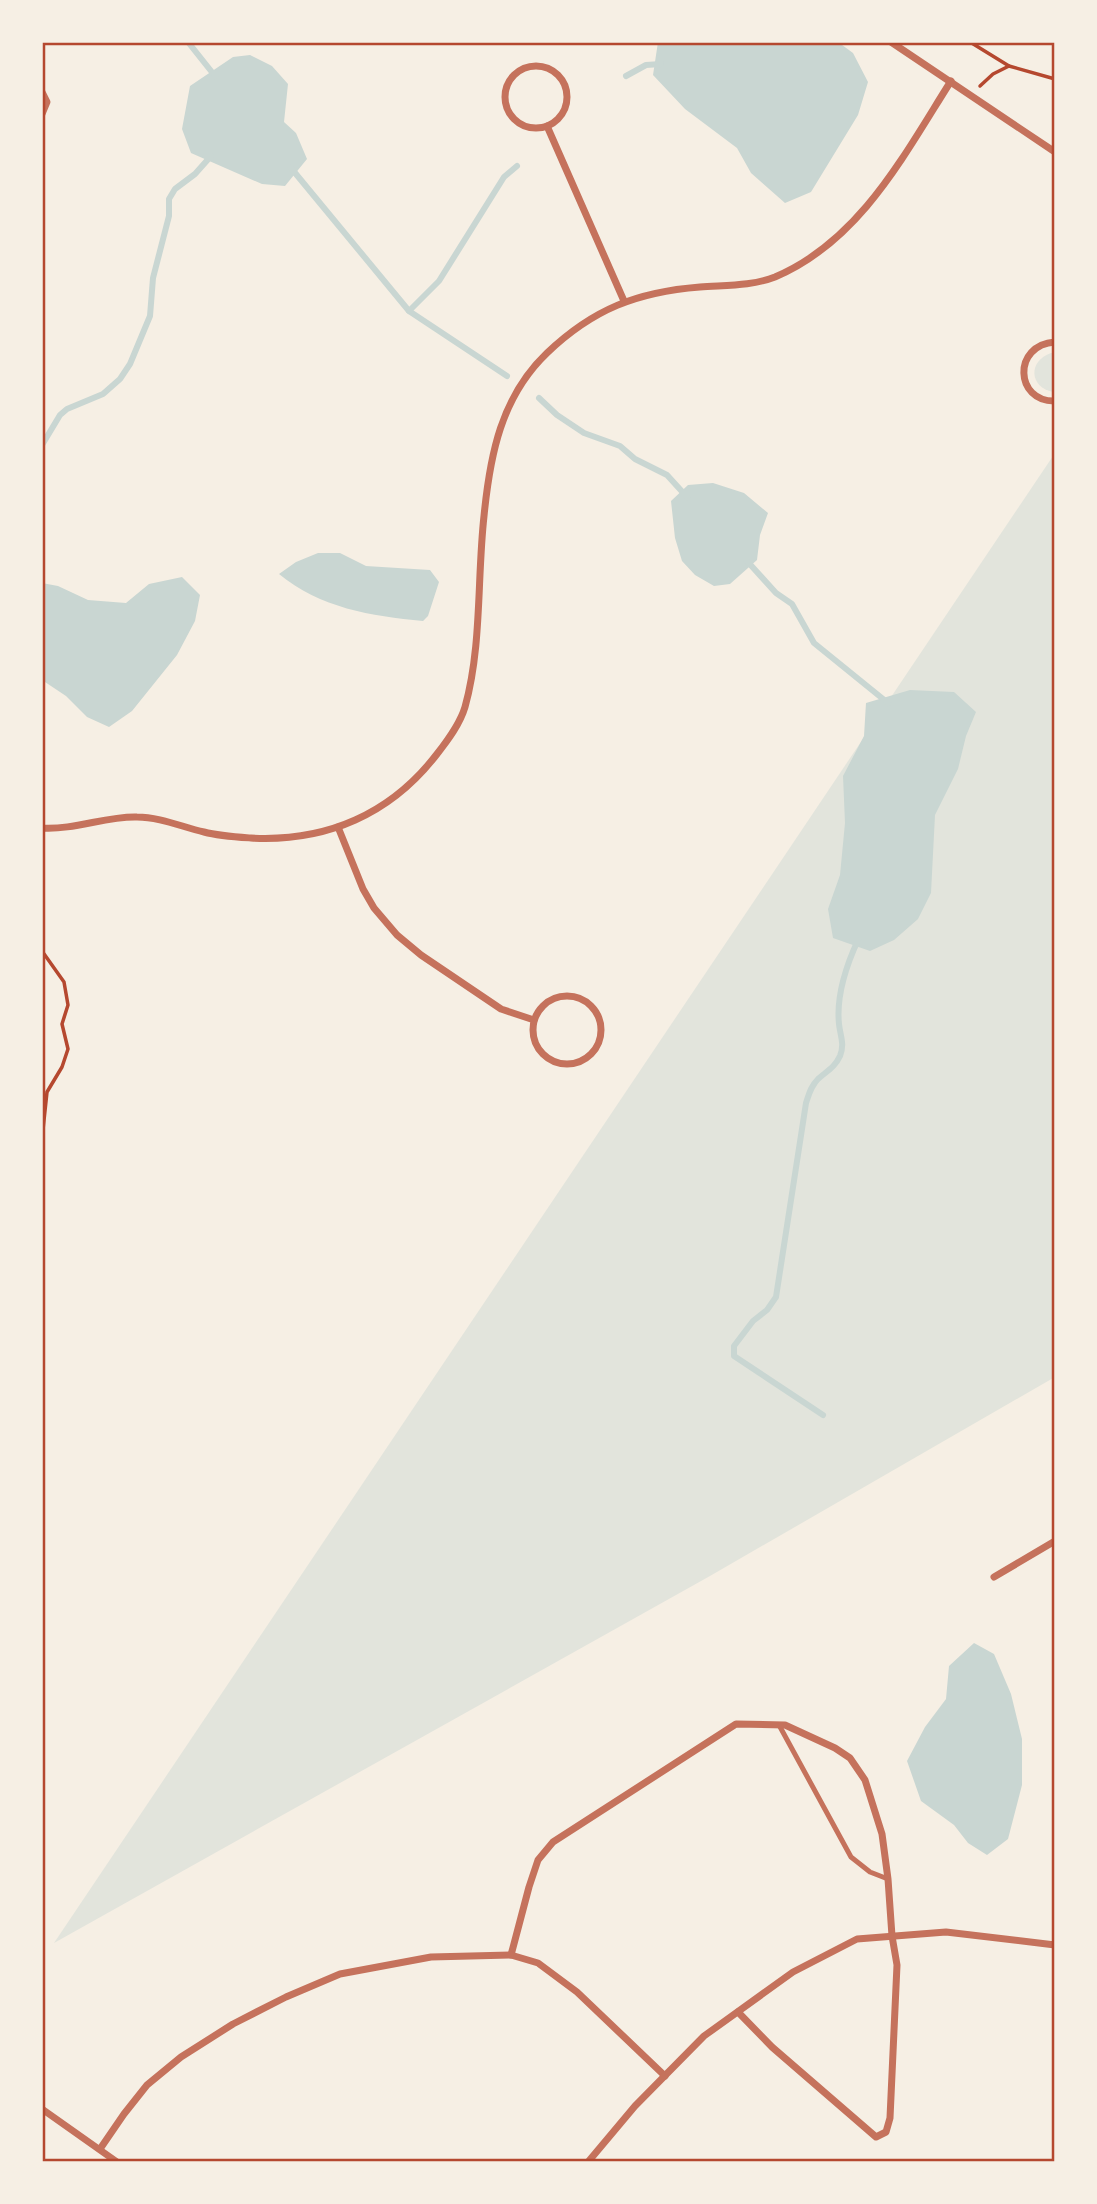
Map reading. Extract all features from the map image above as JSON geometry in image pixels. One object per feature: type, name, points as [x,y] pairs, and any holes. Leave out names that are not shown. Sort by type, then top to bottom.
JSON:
[{"type":"street","points":[[891,42],[1055,152]]},
{"type":"street","points":[[544,67],[561,78],[566,88],[566,106],[561,116],[547,126],[531,128],[521,125],[507,109],[505,90],[517,72],[526,68],[544,67]]},
{"type":"street","points":[[42,828],[67,828],[133,816],[207,833],[251,838],[286,838],[312,835],[338,827],[382,806],[404,790],[423,772],[451,736],[463,712],[469,691],[475,643],[488,475],[496,436],[523,380],[570,332],[624,301],[671,289],[751,283],[772,278],[806,260],[856,220],[876,196],[951,81]]},
{"type":"street","points":[[42,92],[47,102],[42,114]]},
{"type":"street","points":[[547,126],[624,301]]},
{"type":"street","points":[[1055,342],[1046,343],[1033,350],[1027,358],[1023,373],[1026,383],[1037,397],[1055,401]]},
{"type":"street","points":[[338,827],[363,889],[374,908],[397,935],[421,955],[501,1009],[534,1020]]},
{"type":"street","points":[[569,995],[581,998],[591,1005],[598,1015],[601,1034],[598,1045],[591,1055],[575,1063],[553,1061],[544,1056],[537,1046],[533,1032],[534,1020],[548,1001],[569,995]]},
{"type":"street","points":[[994,1577],[1055,1541]]},
{"type":"street","points":[[511,1955],[528,1886],[538,1860],[553,1842],[736,1724],[785,1725],[850,1758],[865,1780],[882,1834],[897,1965],[890,2118],[886,2132],[876,2137],[772,2048],[738,2012]]},
{"type":"street","points":[[588,2162],[635,2106],[704,2036],[793,1972],[834,1949],[857,1939],[946,1933],[1055,1945]]},
{"type":"street","points":[[100,2149],[147,2085],[181,2057],[233,2024],[340,1974],[431,1957],[511,1955],[538,1963],[577,1992],[665,2076]]},
{"type":"street","points":[[42,2109],[117,2162]]},
{"type":"lane","points":[[779,1725],[851,1857],[870,1872],[888,1879]]},
{"type":"path","points":[[970,42],[1009,65],[1055,79]]},
{"type":"path","points":[[972,95],[993,74],[1009,65]]},
{"type":"path","points":[[42,951],[64,982],[68,1005],[62,1024],[68,1049],[62,1067],[47,1092],[42,1139]]},
{"type":"shaded area","points":[[658,42],[838,42],[853,53],[868,82],[858,115],[811,192],[785,203],[751,173],[737,148],[685,109],[653,75]]},
{"type":"shaded area","points":[[250,55],[272,66],[288,84],[284,122],[296,133],[307,159],[285,186],[262,184],[191,153],[182,129],[190,86],[233,57]]},
{"type":"shaded area","points":[[1055,353],[1053,392],[1039,385],[1034,374],[1038,362]]},
{"type":"shaded area","points":[[1055,453],[1055,1377],[710,1576],[54,1943]]},
{"type":"shaded area","points":[[713,483],[744,493],[768,513],[760,535],[757,560],[730,584],[714,586],[695,575],[682,561],[675,538],[671,501],[688,485]]},
{"type":"shaded area","points":[[318,553],[340,553],[366,566],[430,570],[439,582],[428,616],[423,621],[347,608],[311,595],[279,574],[296,562]]},
{"type":"shaded area","points":[[182,577],[200,595],[195,621],[177,655],[132,711],[109,727],[87,717],[66,696],[42,680],[42,583],[58,586],[88,600],[126,603],[149,584]]},
{"type":"shaded area","points":[[910,690],[954,692],[976,712],[966,736],[958,769],[935,815],[931,893],[918,919],[894,940],[870,951],[833,938],[828,909],[840,875],[845,823],[843,776],[864,736],[866,703]]},
{"type":"shaded area","points":[[974,1643],[994,1654],[1011,1694],[1022,1739],[1022,1785],[1008,1839],[987,1855],[968,1843],[954,1825],[921,1801],[907,1761],[925,1727],[946,1699],[949,1666]]},
{"type":"waterway","points":[[188,42],[215,76]]},
{"type":"waterway","points":[[626,76],[646,65],[661,64]]},
{"type":"waterway","points":[[42,445],[60,415],[67,409],[103,394],[120,379],[130,364],[150,316],[153,278],[169,216],[169,199],[175,189],[195,174],[211,156]]},
{"type":"waterway","points":[[409,311],[439,281],[504,177],[517,166]]},
{"type":"waterway","points":[[291,168],[409,311],[507,376]]},
{"type":"waterway","points":[[539,398],[557,415],[584,433],[620,446],[635,459],[667,475],[687,497]]},
{"type":"waterway","points":[[747,561],[776,593],[792,604],[814,643],[888,703]]},
{"type":"waterway","points":[[823,1415],[734,1356],[734,1346],[776,1297],[806,1103],[814,1084],[831,1069],[840,1056],[842,1044],[838,1013],[841,992],[858,940]]}]
